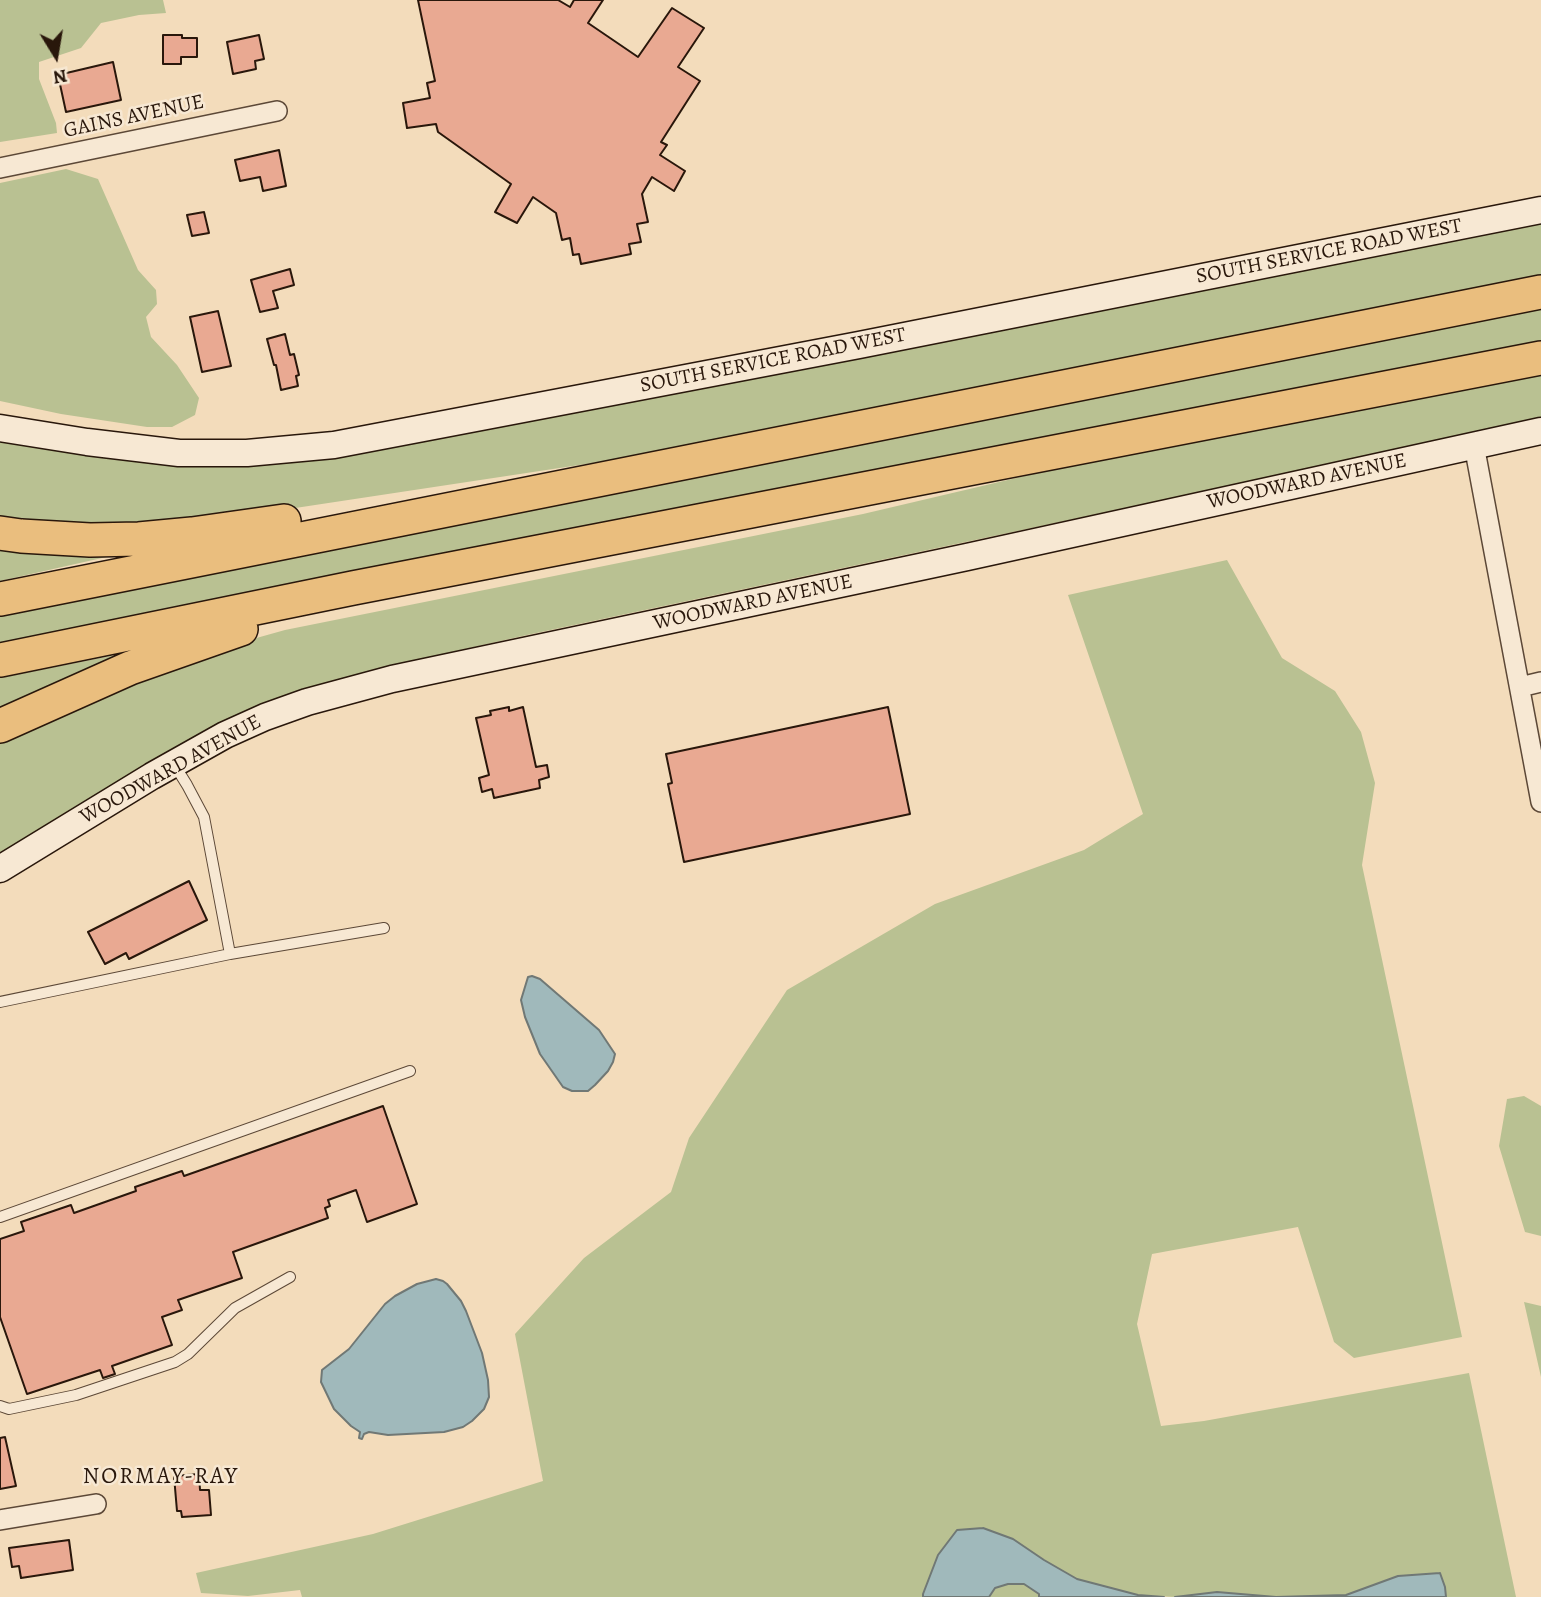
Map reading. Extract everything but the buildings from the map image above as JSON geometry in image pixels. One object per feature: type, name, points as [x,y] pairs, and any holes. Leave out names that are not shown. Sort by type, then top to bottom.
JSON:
[{"type":"highway","points":[[0,599],[1541,292]]},
{"type":"highway","points":[[0,660],[1541,358]]},
{"type":"highway","points":[[0,533],[90,540],[139,539],[338,512],[468,506]]},
{"type":"highway","points":[[0,726],[130,668],[353,589]]},
{"type":"main road","name":"SOUTH SERVICE ROAD WEST","points":[[0,428],[179,453],[247,453],[334,445],[1541,210]]},
{"type":"main road","name":"WOODWARD AVENUE","points":[[0,869],[225,735],[307,702],[392,679],[1541,431]]},
{"type":"street","name":"GAINS AVENUE","points":[[0,168],[277,111]]},
{"type":"street","points":[[1474,445],[1541,802]]},
{"type":"street","points":[[1520,687],[1541,682]]},
{"type":"street","points":[[0,1520],[96,1504]]},
{"type":"lane","points":[[174,763],[204,817],[230,954]]},
{"type":"lane","points":[[0,1002],[230,954],[384,928]]},
{"type":"lane","points":[[0,1217],[410,1071]]},
{"type":"lane","points":[[0,1406],[9,1409],[51,1401],[175,1362],[188,1354],[236,1308],[290,1277]]},
{"type":"green space","points":[[0,0],[163,0],[166,13],[139,15],[101,23],[81,48],[39,62],[39,79],[56,123],[57,133],[0,142]]},
{"type":"green space","points":[[66,169],[98,179],[138,270],[156,290],[157,304],[146,317],[151,337],[177,365],[199,398],[195,415],[172,427],[147,427],[61,414],[0,401],[0,183]]},
{"type":"green space","points":[[1541,217],[1541,277],[652,454],[183,525],[142,528],[0,520],[0,435],[195,460]]},
{"type":"green space","points":[[1541,304],[1541,344],[0,651],[0,611]]},
{"type":"green space","points":[[1541,371],[1541,420],[390,666],[228,719],[82,804],[0,859],[0,739],[166,668],[235,644],[285,630],[863,514],[1063,467]]},
{"type":"green space","points":[[0,538],[133,551],[0,581]]},
{"type":"green space","points":[[1227,560],[1282,658],[1335,691],[1361,732],[1375,783],[1362,865],[1462,1337],[1354,1358],[1334,1342],[1298,1227],[1152,1254],[1137,1324],[1161,1426],[1204,1421],[1469,1373],[1516,1597],[1446,1597],[1445,1587],[1398,1576],[1346,1595],[1276,1597],[1217,1592],[1175,1597],[1138,1595],[1077,1579],[1013,1539],[938,1555],[923,1597],[302,1597],[300,1590],[248,1596],[201,1593],[196,1573],[373,1534],[543,1481],[515,1334],[584,1258],[671,1192],[689,1138],[787,990],[935,904],[1084,850],[1143,814],[1068,595]]},
{"type":"green space","points":[[166,645],[0,721],[0,678]]},
{"type":"green space","points":[[1524,1096],[1541,1106],[1541,1236],[1525,1232],[1499,1146],[1507,1099]]},
{"type":"green space","points":[[1524,1302],[1541,1306],[1541,1377]]},
{"type":"green space","points":[[1008,1584],[1024,1584],[1039,1594],[1039,1597],[989,1597],[995,1588]]},
{"type":"water","points":[[528,977],[540,979],[599,1030],[615,1054],[608,1071],[588,1091],[572,1091],[563,1087],[540,1054],[521,1000]]},
{"type":"water","points":[[436,1279],[447,1284],[461,1301],[482,1353],[489,1397],[484,1409],[463,1427],[444,1432],[388,1435],[369,1432],[364,1434],[362,1439],[359,1438],[360,1432],[334,1409],[321,1382],[322,1370],[349,1349],[385,1304],[395,1296],[417,1284]]},
{"type":"water","points":[[983,1528],[1013,1539],[1077,1579],[1138,1595],[1164,1597],[1039,1597],[1039,1594],[1024,1584],[1008,1584],[995,1588],[989,1597],[923,1597],[938,1555],[957,1530]]},
{"type":"water","points":[[1440,1573],[1446,1597],[1276,1597],[1346,1595],[1398,1576]]},
{"type":"water","points":[[1217,1592],[1276,1597],[1175,1597]]},
{"type":"district","name":"NORMAY-RAY","points":[[161,1477]]}]
